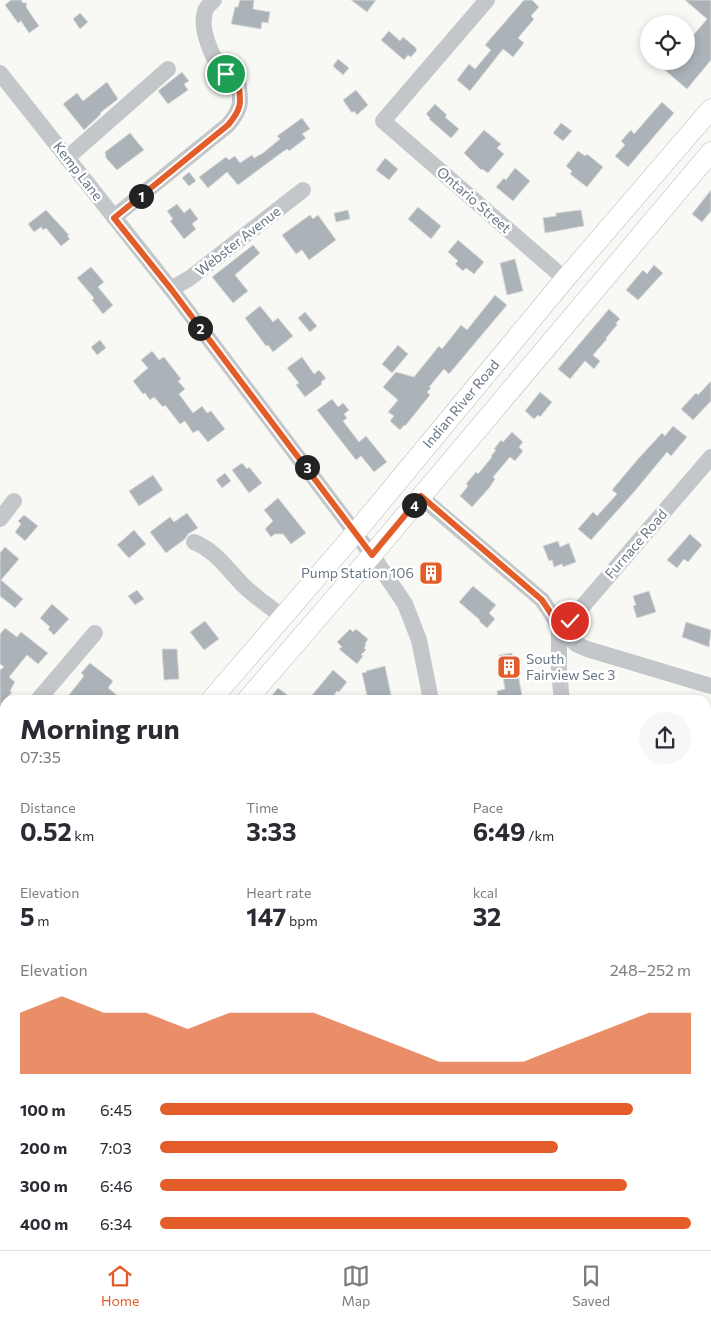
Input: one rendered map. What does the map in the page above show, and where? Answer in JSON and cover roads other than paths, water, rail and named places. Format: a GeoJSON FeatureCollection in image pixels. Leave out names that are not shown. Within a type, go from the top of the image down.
{"type":"FeatureCollection","features":[{"type":"Feature","properties":{"kind":"main road","name":"Indian River Road"},"geometry":{"type":"LineString","coordinates":[[215,695],[356,532],[565,279],[711,109]]}},
{"type":"Feature","properties":{"kind":"main road","name":"Indian River Road"},"geometry":{"type":"LineString","coordinates":[[251,695],[372,555],[711,152]]}},
{"type":"Feature","properties":{"kind":"street"},"geometry":{"type":"LineString","coordinates":[[114,218],[228,125],[236,115],[241,101],[238,80],[226,74],[214,57],[205,35],[204,20],[206,9],[214,0]]}},
{"type":"Feature","properties":{"kind":"street","name":"Ontario Street"},"geometry":{"type":"LineString","coordinates":[[487,0],[383,121],[565,279]]}},
{"type":"Feature","properties":{"kind":"street"},"geometry":{"type":"LineString","coordinates":[[67,158],[168,69]]}},
{"type":"Feature","properties":{"kind":"street","name":"Kemp Lane"},"geometry":{"type":"LineString","coordinates":[[0,73],[171,289],[356,532],[398,592],[419,640],[430,695]]}},
{"type":"Feature","properties":{"kind":"street","name":"Webster Avenue"},"geometry":{"type":"LineString","coordinates":[[171,289],[190,278],[303,190]]}},
{"type":"Feature","properties":{"kind":"street","name":"Furnace Road"},"geometry":{"type":"LineString","coordinates":[[558,628],[570,621],[711,457]]}},
{"type":"Feature","properties":{"kind":"street"},"geometry":{"type":"LineString","coordinates":[[421,496],[542,600],[558,628],[561,695]]}},
{"type":"Feature","properties":{"kind":"street"},"geometry":{"type":"LineString","coordinates":[[0,518],[14,501]]}},
{"type":"Feature","properties":{"kind":"street"},"geometry":{"type":"LineString","coordinates":[[194,542],[206,546],[243,586],[283,617]]}},
{"type":"Feature","properties":{"kind":"street"},"geometry":{"type":"LineString","coordinates":[[558,628],[576,644],[587,649],[711,686]]}},
{"type":"Feature","properties":{"kind":"street"},"geometry":{"type":"LineString","coordinates":[[42,695],[95,633]]}},
{"type":"Feature","properties":{"kind":"place","name":"Pump Station 106"},"geometry":{"type":"Point","coordinates":[431,573]}},
{"type":"Feature","properties":{"kind":"place","name":"South Fairview Sec 3"},"geometry":{"type":"Point","coordinates":[509,667]}}]}
